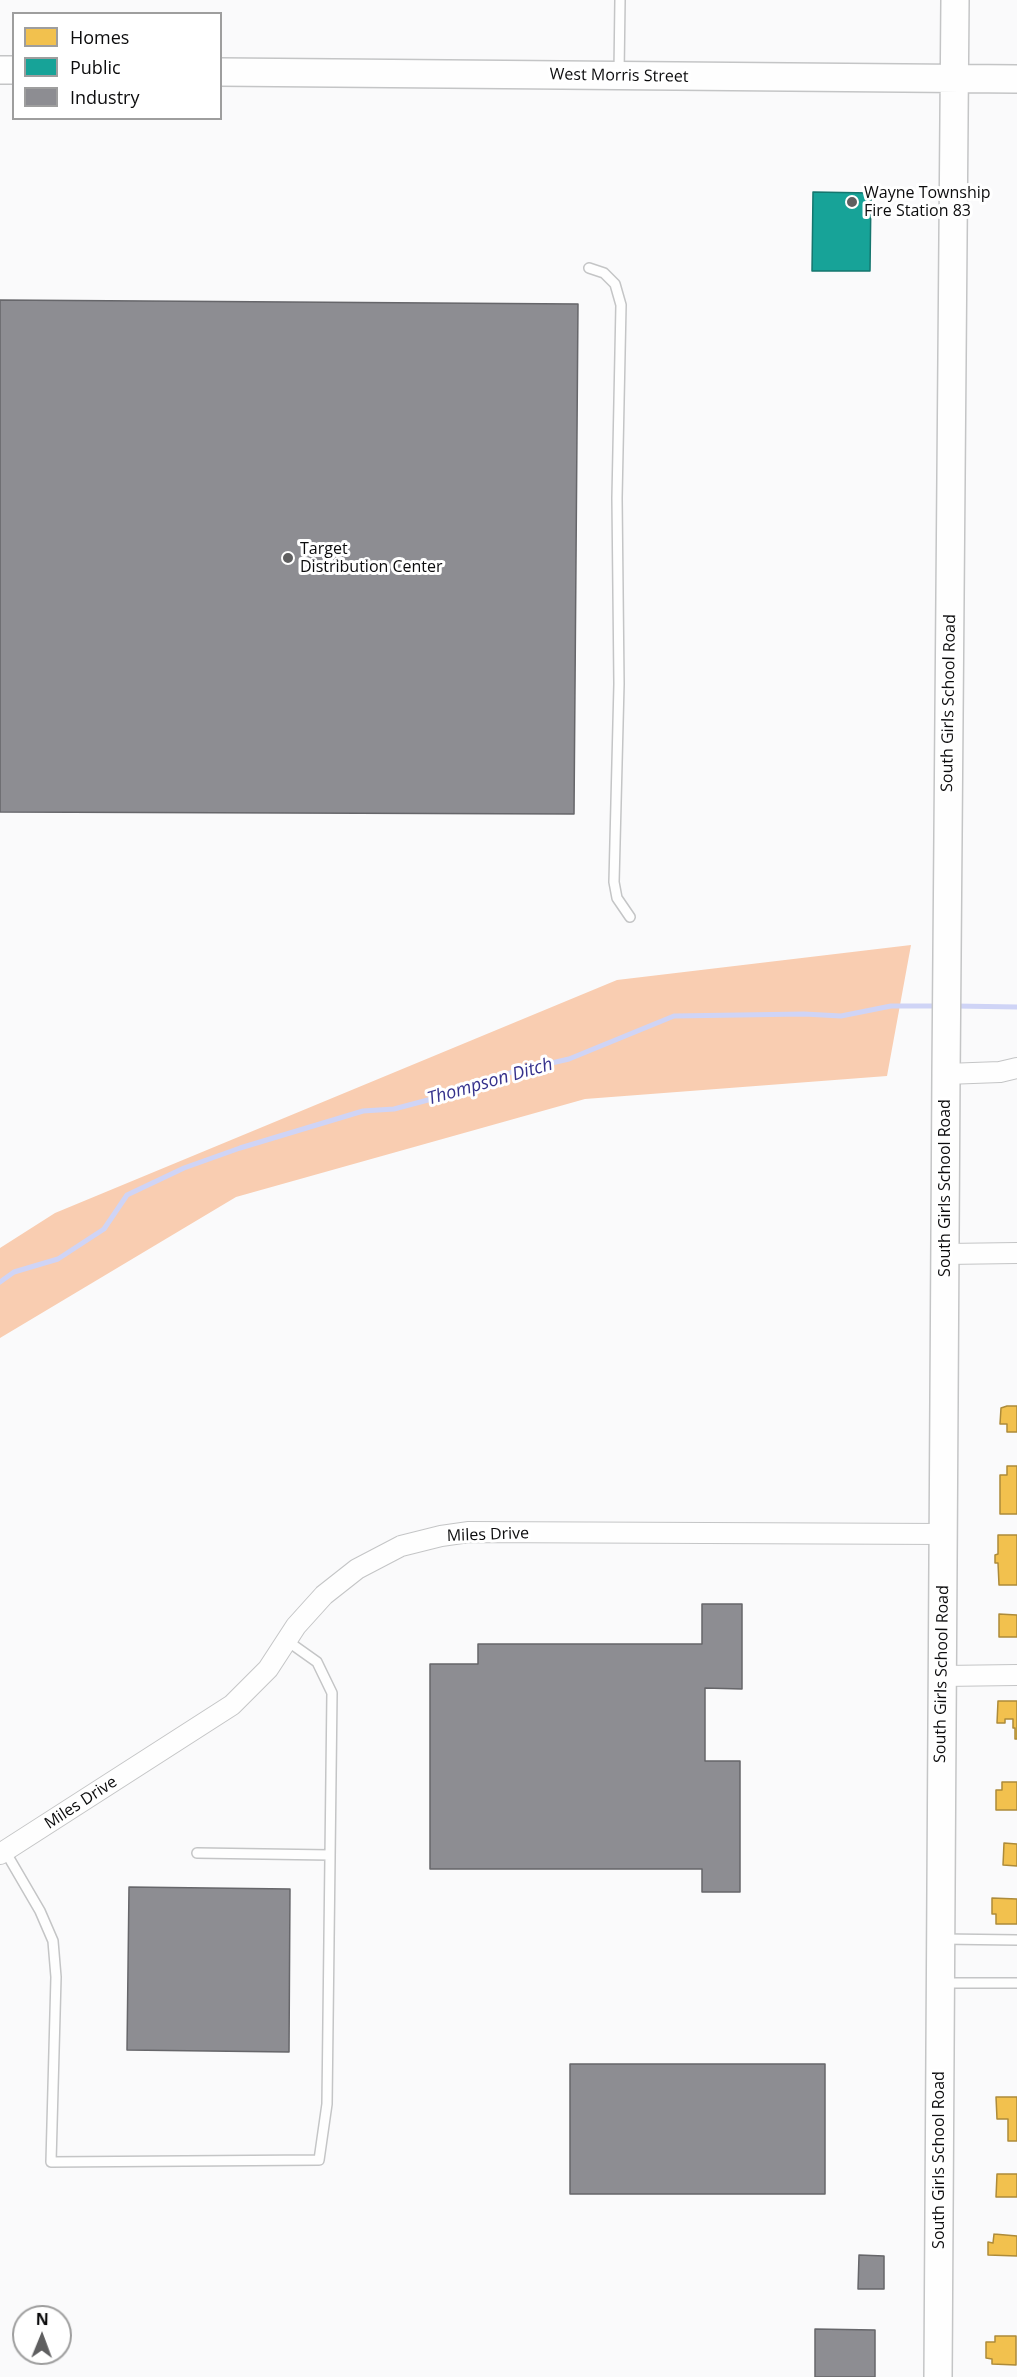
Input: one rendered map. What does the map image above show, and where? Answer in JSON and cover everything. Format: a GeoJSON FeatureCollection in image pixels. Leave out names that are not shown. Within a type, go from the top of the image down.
{"type":"FeatureCollection","features":[{"type":"Feature","properties":{"kind":"main road","name":"South Girls School Road"},"geometry":{"type":"LineString","coordinates":[[938,2377],[946,1039],[956,0]]}},
{"type":"Feature","properties":{"kind":"main road","name":"West Morris Street"},"geometry":{"type":"LineString","coordinates":[[222,72],[1017,79]]}},
{"type":"Feature","properties":{"kind":"street"},"geometry":{"type":"LineString","coordinates":[[946,1074],[1000,1072],[1017,1068]]}},
{"type":"Feature","properties":{"kind":"street"},"geometry":{"type":"LineString","coordinates":[[946,1254],[1017,1253]]}},
{"type":"Feature","properties":{"kind":"street","name":"Miles Drive"},"geometry":{"type":"LineString","coordinates":[[2,1853],[232,1705],[268,1669],[286,1640],[312,1606],[357,1569],[401,1546],[469,1532],[944,1534]]}},
{"type":"Feature","properties":{"kind":"street"},"geometry":{"type":"LineString","coordinates":[[943,1676],[1017,1675]]}},
{"type":"Feature","properties":{"kind":"lane"},"geometry":{"type":"LineString","coordinates":[[620,0],[620,75]]}},
{"type":"Feature","properties":{"kind":"lane"},"geometry":{"type":"LineString","coordinates":[[589,268],[604,273],[615,284],[621,305],[617,498],[619,684],[614,882],[617,898],[630,917]]}},
{"type":"Feature","properties":{"kind":"lane"},"geometry":{"type":"LineString","coordinates":[[2,1853],[40,1911],[53,1941],[56,1977],[51,2162],[319,2160],[327,2104],[333,1693],[316,1662],[286,1640]]}},
{"type":"Feature","properties":{"kind":"lane"},"geometry":{"type":"LineString","coordinates":[[197,1853],[330,1855]]}},
{"type":"Feature","properties":{"kind":"lane"},"geometry":{"type":"LineString","coordinates":[[940,1939],[1017,1940]]}},
{"type":"Feature","properties":{"kind":"lane"},"geometry":{"type":"LineString","coordinates":[[939,1983],[1017,1983]]}},
{"type":"Feature","properties":{"kind":"shaded area"},"geometry":{"type":"Polygon","coordinates":[[[911,945],[887,1076],[585,1099],[236,1197],[0,1338],[0,1248],[55,1213],[617,980],[911,945]]]}},
{"type":"Feature","properties":{"kind":"building: Homes"},"geometry":{"type":"Polygon","coordinates":[[[1017,1406],[1017,1432],[1007,1432],[1007,1424],[1000,1424],[1001,1408],[1017,1406]]]}},
{"type":"Feature","properties":{"kind":"building: Homes"},"geometry":{"type":"Polygon","coordinates":[[[1007,1466],[1017,1466],[1017,1514],[1000,1514],[1000,1475],[1007,1475],[1007,1466]]]}},
{"type":"Feature","properties":{"kind":"building: Homes"},"geometry":{"type":"Polygon","coordinates":[[[998,1535],[1017,1535],[1017,1585],[999,1585],[998,1563],[995,1563],[995,1555],[998,1554],[998,1535]]]}},
{"type":"Feature","properties":{"kind":"building: Homes"},"geometry":{"type":"Polygon","coordinates":[[[999,1614],[1017,1615],[1017,1637],[999,1637],[999,1614]]]}},
{"type":"Feature","properties":{"kind":"building: Homes"},"geometry":{"type":"Polygon","coordinates":[[[998,1701],[1017,1701],[1017,1739],[1015,1739],[1013,1719],[1005,1719],[1005,1723],[997,1723],[998,1701]]]}},
{"type":"Feature","properties":{"kind":"building: Homes"},"geometry":{"type":"Polygon","coordinates":[[[1002,1782],[1017,1782],[1017,1810],[996,1810],[996,1790],[1002,1790],[1002,1782]]]}},
{"type":"Feature","properties":{"kind":"building: Homes"},"geometry":{"type":"Polygon","coordinates":[[[1004,1843],[1017,1844],[1017,1866],[1003,1865],[1004,1843]]]}},
{"type":"Feature","properties":{"kind":"building: Homes"},"geometry":{"type":"Polygon","coordinates":[[[992,1898],[1017,1899],[1017,1924],[996,1924],[996,1914],[992,1914],[992,1898]]]}},
{"type":"Feature","properties":{"kind":"building: Homes"},"geometry":{"type":"Polygon","coordinates":[[[996,2097],[1017,2097],[1017,2141],[1008,2141],[1008,2119],[997,2119],[996,2097]]]}},
{"type":"Feature","properties":{"kind":"building: Homes"},"geometry":{"type":"Polygon","coordinates":[[[997,2174],[1017,2174],[1017,2197],[996,2197],[997,2174]]]}},
{"type":"Feature","properties":{"kind":"building: Homes"},"geometry":{"type":"Polygon","coordinates":[[[994,2234],[1017,2236],[1017,2256],[988,2255],[988,2242],[993,2243],[994,2234]]]}},
{"type":"Feature","properties":{"kind":"building: Homes"},"geometry":{"type":"Polygon","coordinates":[[[995,2336],[1016,2336],[1016,2365],[992,2364],[992,2359],[986,2358],[986,2342],[995,2342],[995,2336]]]}},
{"type":"Feature","properties":{"kind":"building: Public"},"geometry":{"type":"Polygon","coordinates":[[[813,192],[871,193],[870,271],[812,271],[813,192]]]}},
{"type":"Feature","properties":{"kind":"building: Industry","name":"Target Distribution Center"},"geometry":{"type":"Polygon","coordinates":[[[0,300],[578,304],[574,814],[0,812],[0,300]]]}},
{"type":"Feature","properties":{"kind":"building: Industry"},"geometry":{"type":"Polygon","coordinates":[[[702,1604],[742,1604],[742,1689],[705,1688],[705,1761],[740,1761],[740,1892],[702,1892],[702,1869],[430,1869],[430,1664],[478,1664],[478,1644],[702,1644],[702,1604]]]}},
{"type":"Feature","properties":{"kind":"building: Industry"},"geometry":{"type":"Polygon","coordinates":[[[129,1887],[290,1889],[289,2052],[127,2050],[129,1887]]]}},
{"type":"Feature","properties":{"kind":"building: Industry"},"geometry":{"type":"Polygon","coordinates":[[[570,2064],[825,2064],[825,2194],[570,2194],[570,2064]]]}},
{"type":"Feature","properties":{"kind":"building: Industry"},"geometry":{"type":"Polygon","coordinates":[[[859,2255],[884,2256],[884,2289],[858,2289],[859,2255]]]}},
{"type":"Feature","properties":{"kind":"building: Industry"},"geometry":{"type":"Polygon","coordinates":[[[815,2329],[875,2330],[875,2377],[815,2377],[815,2329]]]}},
{"type":"Feature","properties":{"kind":"waterway","name":"Thompson Ditch"},"geometry":{"type":"LineString","coordinates":[[0,1282],[14,1272],[58,1259],[104,1229],[127,1195],[184,1168],[240,1148],[363,1111],[394,1109],[458,1092],[512,1072],[569,1059],[674,1016],[804,1014],[841,1016],[891,1006],[940,1006]]}},
{"type":"Feature","properties":{"kind":"waterway","name":"Thompson Ditch"},"geometry":{"type":"LineString","coordinates":[[956,1006],[1017,1007]]}},
{"type":"Feature","properties":{"kind":"place","name":"Wayne Township Fire Station 83"},"geometry":{"type":"Point","coordinates":[852,202]}},
{"type":"Feature","properties":{"kind":"place","name":"Target Distribution Center"},"geometry":{"type":"Point","coordinates":[288,558]}}]}
